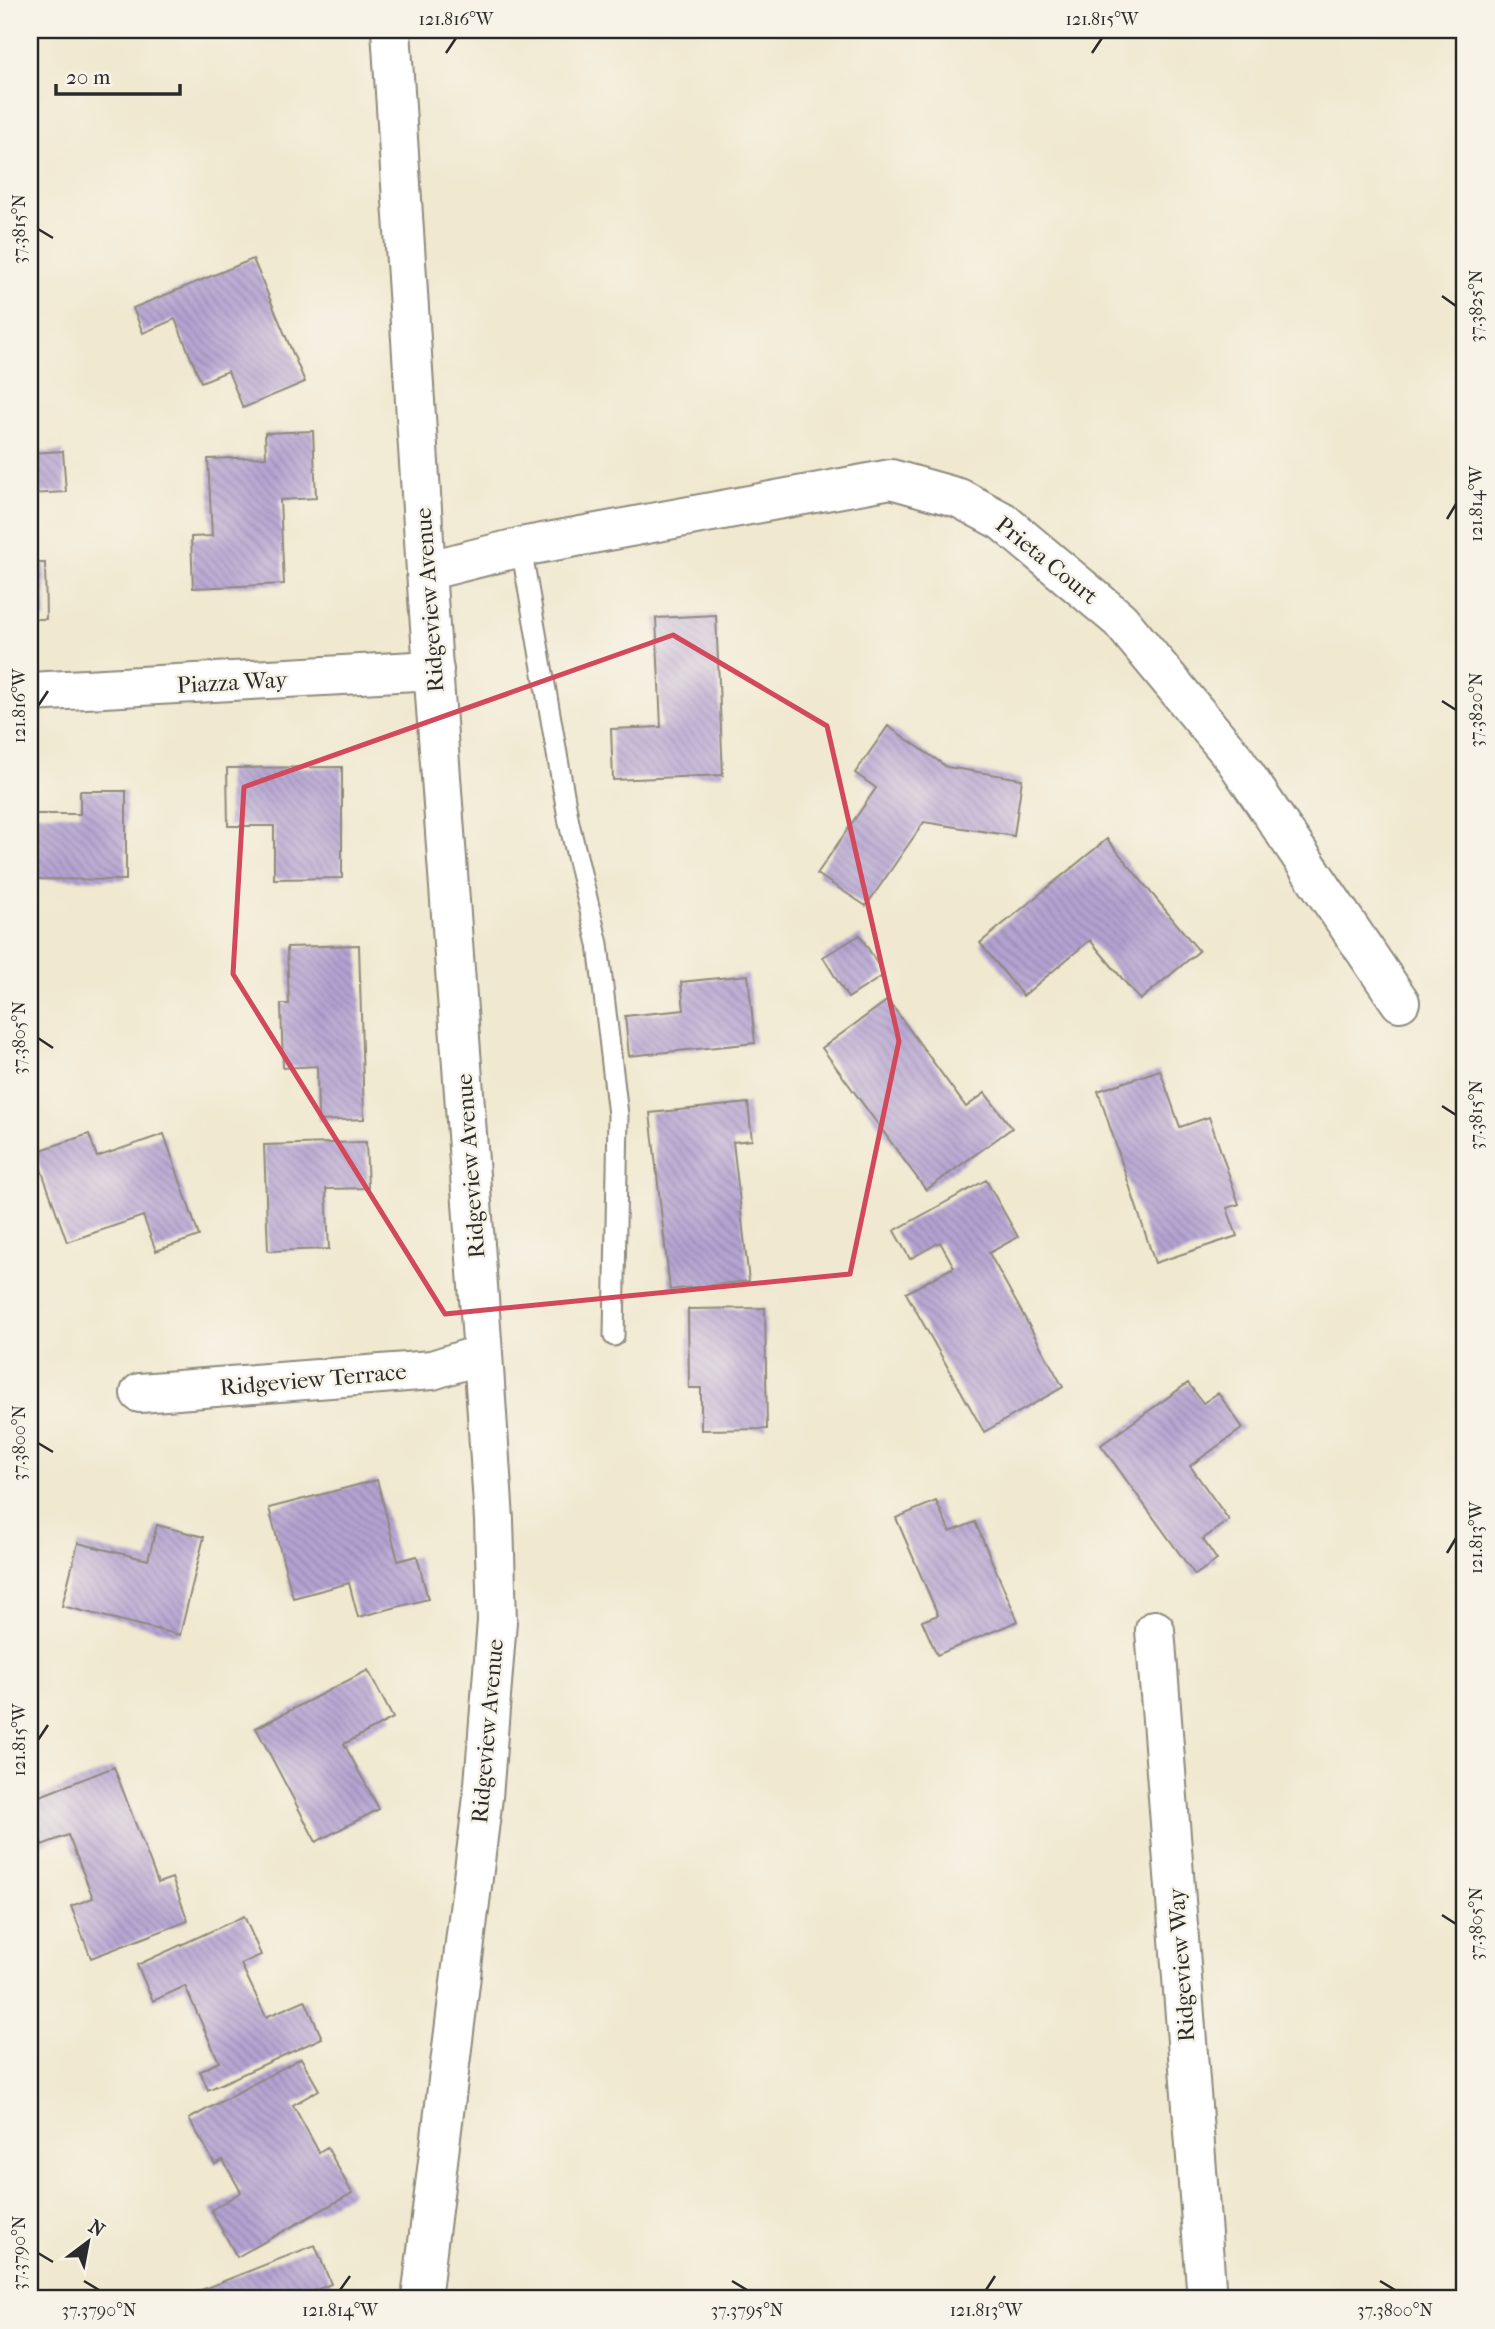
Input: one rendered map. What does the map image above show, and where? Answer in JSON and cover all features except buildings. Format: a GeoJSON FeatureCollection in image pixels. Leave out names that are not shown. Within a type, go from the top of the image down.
{"type":"FeatureCollection","features":[{"type":"Feature","properties":{"kind":"street","name":"Ridgeview Avenue"},"geometry":{"type":"LineString","coordinates":[[391,30],[426,571],[483,1354],[494,1520],[497,1621],[483,1797],[421,2299]]}},
{"type":"Feature","properties":{"kind":"street","name":"Prieta Court"},"geometry":{"type":"LineString","coordinates":[[426,571],[521,547],[891,479],[959,498],[1002,521],[1121,620],[1234,758],[1400,1002]]}},
{"type":"Feature","properties":{"kind":"street","name":"Piazza Way"},"geometry":{"type":"LineString","coordinates":[[30,692],[434,670]]}},
{"type":"Feature","properties":{"kind":"street","name":"Ridgeview Terrace"},"geometry":{"type":"LineString","coordinates":[[140,1393],[432,1370],[483,1354]]}},
{"type":"Feature","properties":{"kind":"street","name":"Ridgeview Way"},"geometry":{"type":"LineString","coordinates":[[1155,1630],[1207,2299]]}},
{"type":"Feature","properties":{"kind":"lane"},"geometry":{"type":"LineString","coordinates":[[521,547],[569,823],[598,944],[618,1115],[614,1336]]}},
{"type":"Feature","properties":{"kind":"highlighted area"},"geometry":{"type":"Polygon","coordinates":[[[673,635],[827,726],[899,1041],[850,1274],[445,1314],[233,974],[244,787],[673,635]]]}}]}
